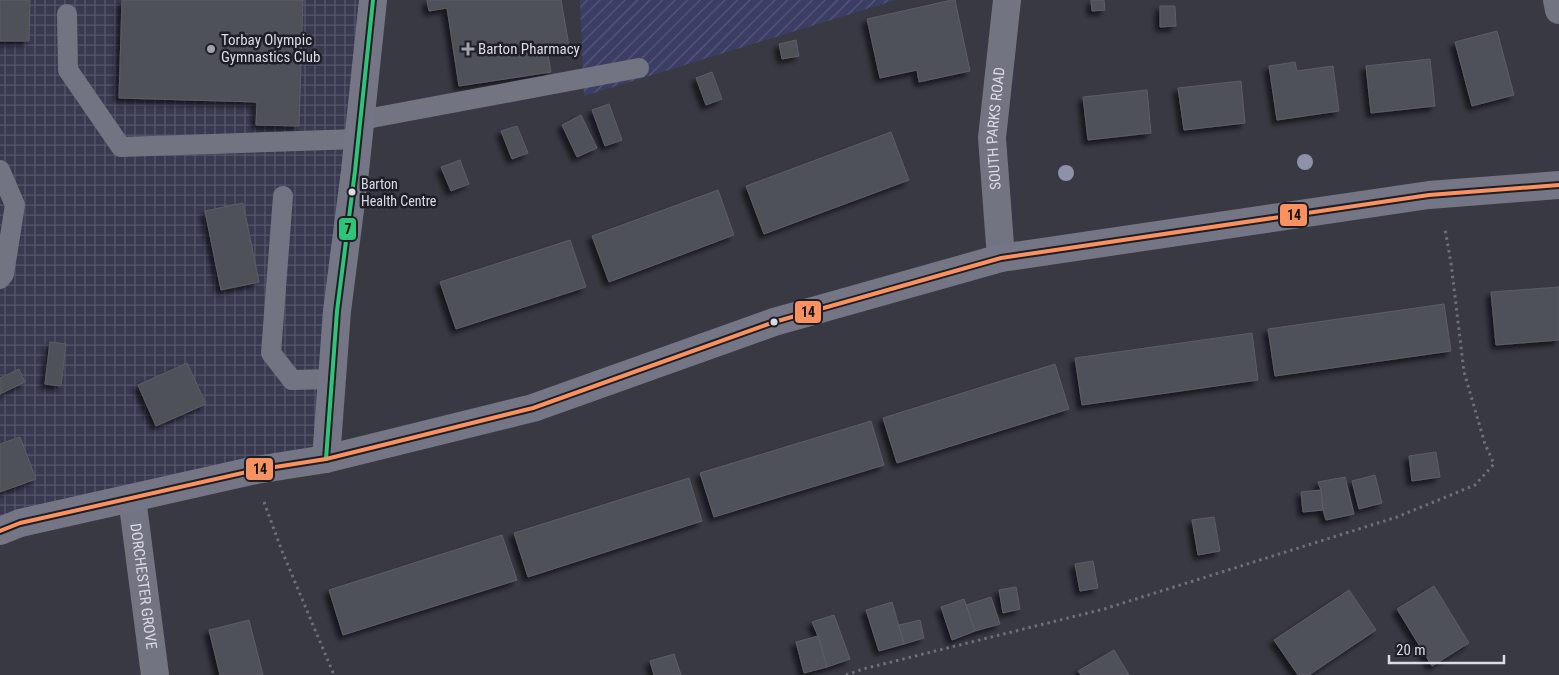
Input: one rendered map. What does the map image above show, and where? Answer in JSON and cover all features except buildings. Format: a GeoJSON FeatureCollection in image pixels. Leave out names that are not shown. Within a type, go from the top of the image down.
{"type":"FeatureCollection","features":[{"type":"Feature","properties":{"kind":"street"},"geometry":{"type":"LineString","coordinates":[[326,459],[337,311],[360,130],[373,0]]}},
{"type":"Feature","properties":{"kind":"street","name":"SOUTH PARKS ROAD"},"geometry":{"type":"LineString","coordinates":[[1001,258],[992,138],[1007,0]]}},
{"type":"Feature","properties":{"kind":"street"},"geometry":{"type":"LineString","coordinates":[[1557,0],[1559,10]]}},
{"type":"Feature","properties":{"kind":"street"},"geometry":{"type":"LineString","coordinates":[[0,531],[20,523],[256,470],[326,459],[533,408],[774,322],[1001,258],[1438,194],[1559,185]]}},
{"type":"Feature","properties":{"kind":"street","name":"DORCHESTER GROVE"},"geometry":{"type":"LineString","coordinates":[[132,498],[155,675]]}},
{"type":"Feature","properties":{"kind":"lane"},"geometry":{"type":"LineString","coordinates":[[67,14],[68,70],[121,147],[360,130],[639,68]]}},
{"type":"Feature","properties":{"kind":"lane"},"geometry":{"type":"LineString","coordinates":[[0,170],[15,205],[4,274],[0,279]]}},
{"type":"Feature","properties":{"kind":"lane"},"geometry":{"type":"LineString","coordinates":[[283,196],[271,353],[292,380],[332,378]]}},
{"type":"Feature","properties":{"kind":"path"},"geometry":{"type":"LineString","coordinates":[[846,675],[863,669],[1104,609],[1397,517],[1475,485],[1494,464],[1485,444],[1464,372],[1451,263],[1438,194]]}},
{"type":"Feature","properties":{"kind":"path"},"geometry":{"type":"LineString","coordinates":[[256,470],[263,498],[282,551],[334,675]]}},
{"type":"Feature","properties":{"kind":"shaded area"},"geometry":{"type":"Polygon","coordinates":[[[0,0],[373,0],[326,459],[0,531],[0,0]]]}},
{"type":"Feature","properties":{"kind":"shaded area"},"geometry":{"type":"Polygon","coordinates":[[[580,0],[896,0],[584,96],[580,0]]]}},
{"type":"Feature","properties":{"kind":"transit line","name":"7"},"geometry":{"type":"LineString","coordinates":[[326,459],[337,311],[355,171],[373,0]]}},
{"type":"Feature","properties":{"kind":"transit line","name":"14"},"geometry":{"type":"LineString","coordinates":[[0,531],[20,523],[256,470],[326,459],[533,408],[774,322],[1001,258],[1429,195],[1559,185]]}},
{"type":"Feature","properties":{"kind":"place","name":"Torbay Olympic Gymnastics Club"},"geometry":{"type":"Point","coordinates":[211,49]}},
{"type":"Feature","properties":{"kind":"place","name":"Barton Pharmacy"},"geometry":{"type":"Point","coordinates":[468,49]}},
{"type":"Feature","properties":{"kind":"place","name":"Barton Health Centre"},"geometry":{"type":"Point","coordinates":[352,192]}}]}
